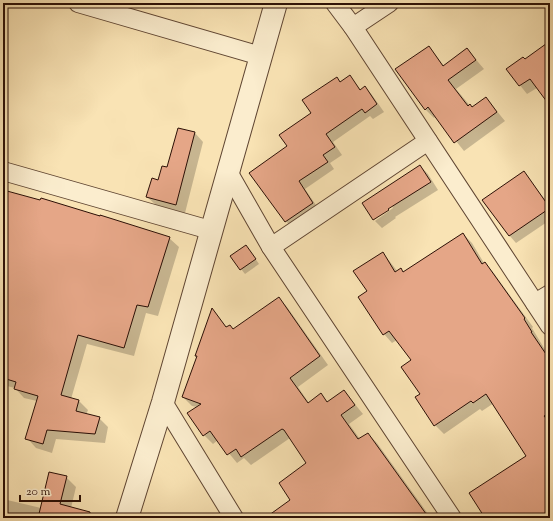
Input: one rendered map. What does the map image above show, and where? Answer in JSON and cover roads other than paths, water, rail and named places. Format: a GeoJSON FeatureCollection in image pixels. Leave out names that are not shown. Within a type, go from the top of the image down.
{"type":"FeatureCollection","features":[{"type":"Feature","properties":{"kind":"street"},"geometry":{"type":"LineString","coordinates":[[78,3],[261,56]]}},
{"type":"Feature","properties":{"kind":"street"},"geometry":{"type":"LineString","coordinates":[[127,518],[163,402],[210,230],[276,3]]}},
{"type":"Feature","properties":{"kind":"street"},"geometry":{"type":"LineString","coordinates":[[335,3],[353,27],[428,141],[542,298],[550,326]]}},
{"type":"Feature","properties":{"kind":"street"},"geometry":{"type":"LineString","coordinates":[[353,27],[389,3]]}},
{"type":"Feature","properties":{"kind":"street"},"geometry":{"type":"LineString","coordinates":[[271,247],[428,141]]}},
{"type":"Feature","properties":{"kind":"street"},"geometry":{"type":"LineString","coordinates":[[227,170],[271,247],[452,518]]}},
{"type":"Feature","properties":{"kind":"street"},"geometry":{"type":"LineString","coordinates":[[3,171],[210,230]]}},
{"type":"Feature","properties":{"kind":"street"},"geometry":{"type":"LineString","coordinates":[[163,402],[234,518]]}}]}
